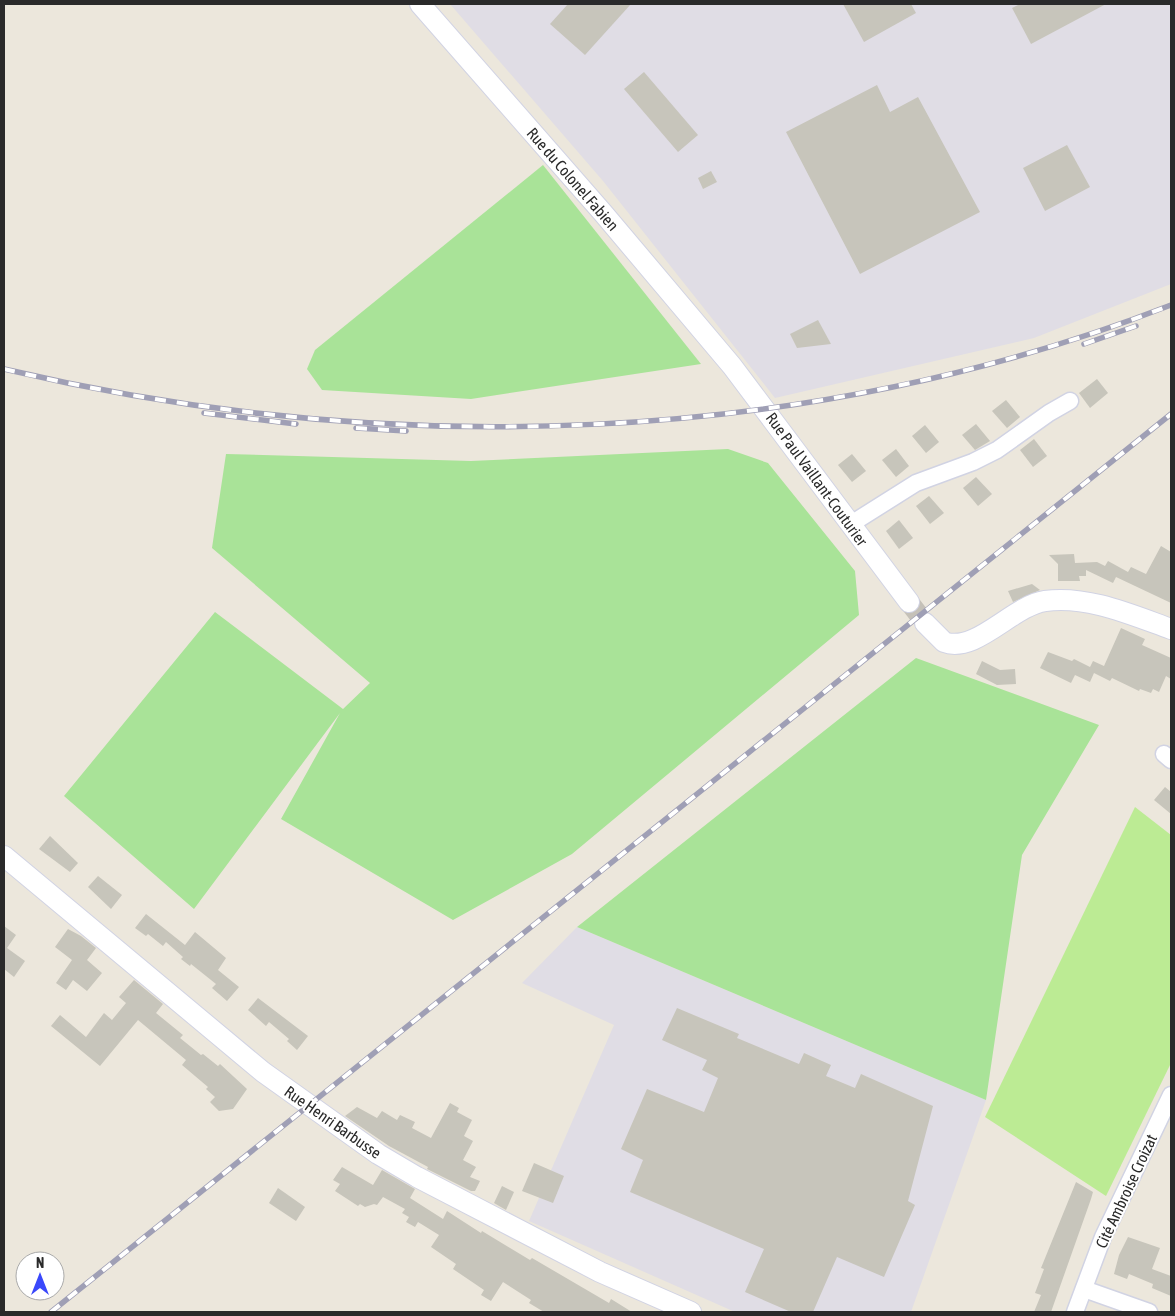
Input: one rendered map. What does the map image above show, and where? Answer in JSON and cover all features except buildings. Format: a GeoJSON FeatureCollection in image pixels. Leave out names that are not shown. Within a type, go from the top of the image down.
{"type":"FeatureCollection","features":[{"type":"Feature","properties":{"kind":"street","name":"Rue du Colonel Fabien"},"geometry":{"type":"LineString","coordinates":[[420,4],[603,213],[724,356]]}},
{"type":"Feature","properties":{"kind":"street","name":"Rue Paul Vaillant-Couturier"},"geometry":{"type":"LineString","coordinates":[[724,356],[909,602]]}},
{"type":"Feature","properties":{"kind":"street"},"geometry":{"type":"LineString","coordinates":[[851,524],[916,483],[973,462],[997,450],[1049,413],[1070,401]]}},
{"type":"Feature","properties":{"kind":"street"},"geometry":{"type":"LineString","coordinates":[[926,623],[944,642],[963,643],[977,638],[1031,604],[1062,600],[1112,609],[1171,629]]}},
{"type":"Feature","properties":{"kind":"street","name":"Rue Henri Barbusse"},"geometry":{"type":"LineString","coordinates":[[10,862],[263,1072],[378,1154],[417,1177],[600,1272],[691,1312]]}},
{"type":"Feature","properties":{"kind":"street","name":"Cité Ambroise Croizat"},"geometry":{"type":"LineString","coordinates":[[1075,1312],[1119,1201],[1171,1095]]}},
{"type":"Feature","properties":{"kind":"street"},"geometry":{"type":"LineString","coordinates":[[1084,1289],[1149,1312]]}},
{"type":"Feature","properties":{"kind":"shaded area"},"geometry":{"type":"Polygon","coordinates":[[[450,4],[1171,4],[1171,284],[1034,338],[775,398],[603,181],[450,4]]]}},
{"type":"Feature","properties":{"kind":"shaded area"},"geometry":{"type":"Polygon","coordinates":[[[577,927],[986,1100],[911,1312],[735,1312],[529,1221],[614,1025],[522,983],[577,927]]]}},
{"type":"Feature","properties":{"kind":"green space"},"geometry":{"type":"Polygon","coordinates":[[[543,165],[701,364],[471,399],[322,390],[307,369],[315,350],[543,165]]]}},
{"type":"Feature","properties":{"kind":"green space"},"geometry":{"type":"Polygon","coordinates":[[[728,449],[768,463],[855,571],[859,615],[572,854],[453,920],[281,819],[340,713],[194,909],[64,796],[215,612],[343,709],[370,683],[212,548],[226,454],[471,461],[728,449]]]}},
{"type":"Feature","properties":{"kind":"green space"},"geometry":{"type":"Polygon","coordinates":[[[916,658],[1099,725],[1022,855],[986,1100],[577,927],[916,658]]]}},
{"type":"Feature","properties":{"kind":"green space"},"geometry":{"type":"Polygon","coordinates":[[[1135,807],[1171,835],[1171,1063],[1106,1196],[985,1117],[1135,807]]]}},
{"type":"Feature","properties":{"kind":"tunnel"},"geometry":{"type":"LineString","coordinates":[[909,602],[925,623]]}},
{"type":"Feature","properties":{"kind":"railway"},"geometry":{"type":"LineString","coordinates":[[4,369],[149,398],[296,417],[444,426],[593,424],[741,412],[887,388],[1031,352],[1171,305]]}},
{"type":"Feature","properties":{"kind":"railway"},"geometry":{"type":"LineString","coordinates":[[1084,344],[1136,326]]}},
{"type":"Feature","properties":{"kind":"railway"},"geometry":{"type":"LineString","coordinates":[[204,413],[296,424]]}},
{"type":"Feature","properties":{"kind":"railway"},"geometry":{"type":"LineString","coordinates":[[51,1312],[1171,414]]}},
{"type":"Feature","properties":{"kind":"railway"},"geometry":{"type":"LineString","coordinates":[[356,428],[406,431]]}}]}
